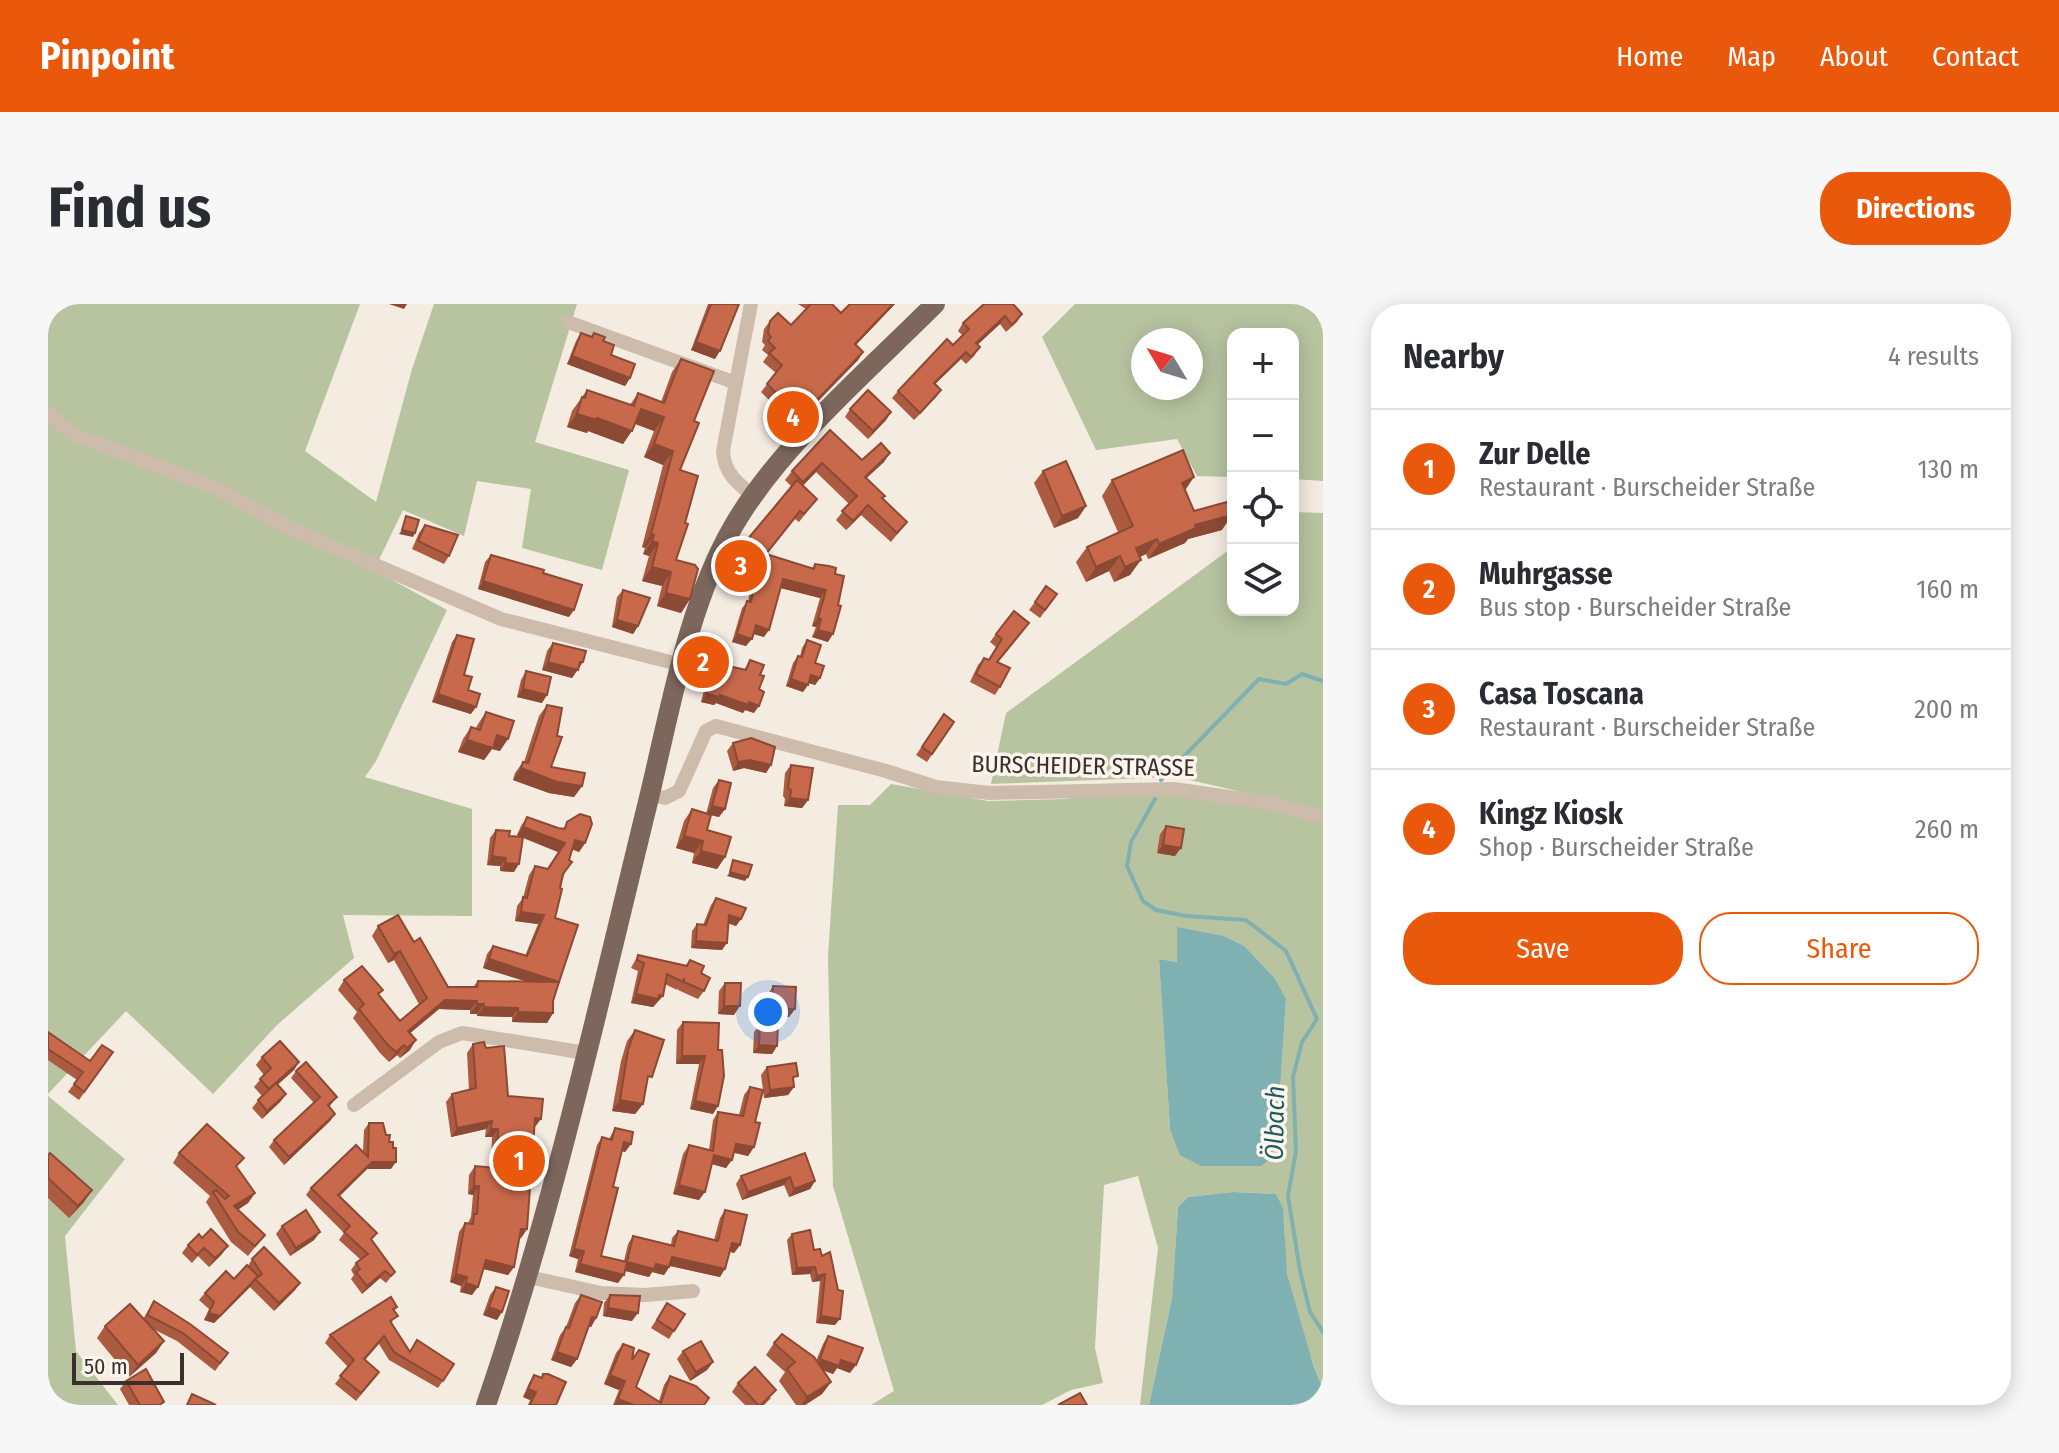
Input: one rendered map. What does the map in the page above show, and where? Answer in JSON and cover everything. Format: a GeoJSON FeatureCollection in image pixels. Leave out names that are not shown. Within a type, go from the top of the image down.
{"type":"FeatureCollection","features":[{"type":"Feature","properties":{"kind":"main road"},"geometry":{"type":"LineString","coordinates":[[486,1405],[529,1277],[570,1126],[682,665],[712,567],[752,495],[809,430],[935,304]]}},
{"type":"Feature","properties":{"kind":"street"},"geometry":{"type":"LineString","coordinates":[[751,304],[723,463],[729,474],[752,495]]}},
{"type":"Feature","properties":{"kind":"street"},"geometry":{"type":"LineString","coordinates":[[568,322],[736,383]]}},
{"type":"Feature","properties":{"kind":"street"},"geometry":{"type":"LineString","coordinates":[[48,412],[70,433],[216,488],[287,527],[501,619],[682,665]]}},
{"type":"Feature","properties":{"kind":"street","name":"BURSCHEIDER STRASSE"},"geometry":{"type":"LineString","coordinates":[[650,795],[665,798],[679,791],[706,731],[716,726],[936,787],[989,793],[1174,789],[1270,803],[1323,817]]}},
{"type":"Feature","properties":{"kind":"street"},"geometry":{"type":"LineString","coordinates":[[354,1105],[439,1042],[462,1033],[586,1053]]}},
{"type":"Feature","properties":{"kind":"street"},"geometry":{"type":"LineString","coordinates":[[529,1277],[601,1293],[645,1295],[693,1291]]}},
{"type":"Feature","properties":{"kind":"green space"},"geometry":{"type":"Polygon","coordinates":[[[48,304],[360,304],[305,451],[376,502],[412,369],[434,304],[577,304],[535,442],[629,470],[602,570],[522,548],[531,489],[477,481],[464,536],[403,510],[374,570],[447,610],[376,761],[365,777],[472,809],[472,916],[343,915],[354,958],[277,1025],[213,1094],[126,1011],[48,1094],[48,304]]]}},
{"type":"Feature","properties":{"kind":"green space"},"geometry":{"type":"Polygon","coordinates":[[[1075,304],[1323,304],[1323,481],[1299,479],[1299,328],[1227,328],[1227,477],[1197,476],[1177,439],[1096,450],[1042,337],[1075,304]]]}},
{"type":"Feature","properties":{"kind":"green space"},"geometry":{"type":"Polygon","coordinates":[[[1299,512],[1323,513],[1323,811],[1177,777],[991,784],[1006,713],[1227,551],[1227,616],[1299,616],[1299,512]]]}},
{"type":"Feature","properties":{"kind":"green space"},"geometry":{"type":"Polygon","coordinates":[[[891,784],[988,801],[1062,799],[1157,789],[1239,801],[1323,820],[1323,1389],[1290,1288],[1282,1213],[1276,1194],[1233,1192],[1188,1197],[1178,1207],[1172,1298],[1149,1405],[1140,1405],[1158,1248],[1138,1176],[1104,1185],[1095,1348],[1103,1383],[1071,1390],[1042,1405],[871,1405],[894,1391],[833,1186],[828,956],[838,805],[870,805],[891,784]],[[1159,959],[1170,1129],[1277,1137],[1286,999],[1177,962],[1159,959]]]}},
{"type":"Feature","properties":{"kind":"green space"},"geometry":{"type":"Polygon","coordinates":[[[48,1096],[125,1159],[65,1236],[76,1351],[118,1405],[48,1405],[48,1096]]]}},
{"type":"Feature","properties":{"kind":"water"},"geometry":{"type":"Polygon","coordinates":[[[1177,927],[1223,936],[1244,946],[1275,979],[1286,999],[1277,1137],[1270,1159],[1261,1166],[1201,1166],[1180,1155],[1170,1129],[1159,959],[1177,962],[1177,927]]]}},
{"type":"Feature","properties":{"kind":"water"},"geometry":{"type":"Polygon","coordinates":[[[1233,1192],[1276,1194],[1283,1208],[1287,1274],[1323,1389],[1323,1405],[1149,1405],[1172,1298],[1178,1207],[1188,1197],[1233,1192]]]}},
{"type":"Feature","properties":{"kind":"building"},"geometry":{"type":"Polygon","coordinates":[[[711,304],[739,304],[720,351],[696,342],[711,304]]]}},
{"type":"Feature","properties":{"kind":"building"},"geometry":{"type":"Polygon","coordinates":[[[811,304],[832,304],[841,313],[850,304],[893,304],[855,344],[863,352],[794,424],[783,414],[790,406],[767,384],[782,365],[769,353],[775,348],[768,341],[771,337],[768,333],[770,321],[778,313],[791,325],[811,304]]]}},
{"type":"Feature","properties":{"kind":"building"},"geometry":{"type":"Polygon","coordinates":[[[984,304],[1013,304],[1022,314],[1012,325],[1005,316],[976,343],[980,347],[971,357],[966,352],[934,383],[941,390],[920,413],[898,391],[947,339],[953,345],[969,329],[963,323],[984,304]]]}},
{"type":"Feature","properties":{"kind":"building"},"geometry":{"type":"Polygon","coordinates":[[[581,333],[605,337],[603,341],[614,345],[611,355],[635,364],[630,378],[572,356],[581,333]]]}},
{"type":"Feature","properties":{"kind":"building"},"geometry":{"type":"Polygon","coordinates":[[[681,359],[714,371],[694,421],[699,423],[680,470],[698,476],[685,523],[688,524],[676,560],[695,565],[698,569],[690,599],[666,593],[671,572],[652,567],[658,543],[652,541],[654,535],[651,534],[673,451],[654,444],[664,417],[641,409],[632,431],[577,414],[587,390],[634,406],[638,393],[664,403],[681,359]]]}},
{"type":"Feature","properties":{"kind":"building"},"geometry":{"type":"Polygon","coordinates":[[[868,390],[891,412],[873,431],[850,409],[868,390]]]}},
{"type":"Feature","properties":{"kind":"building"},"geometry":{"type":"Polygon","coordinates":[[[830,430],[862,460],[881,443],[890,453],[865,477],[907,522],[897,533],[868,505],[853,521],[842,511],[857,496],[822,463],[803,482],[792,471],[830,430]]]}},
{"type":"Feature","properties":{"kind":"building"},"geometry":{"type":"Polygon","coordinates":[[[1183,450],[1194,477],[1182,483],[1194,511],[1227,502],[1227,516],[1195,525],[1196,528],[1159,544],[1157,539],[1136,548],[1141,560],[1125,567],[1120,556],[1096,567],[1087,547],[1133,526],[1112,480],[1183,450]]]}},
{"type":"Feature","properties":{"kind":"building"},"geometry":{"type":"Polygon","coordinates":[[[1066,461],[1086,506],[1062,516],[1043,471],[1066,461]]]}},
{"type":"Feature","properties":{"kind":"building"},"geometry":{"type":"Polygon","coordinates":[[[797,480],[817,499],[804,514],[800,511],[766,554],[814,569],[815,564],[829,566],[836,568],[835,574],[844,576],[838,605],[841,606],[833,634],[818,630],[826,590],[783,579],[769,630],[756,625],[752,639],[737,634],[747,601],[751,602],[758,571],[734,563],[740,546],[797,480]]]}},
{"type":"Feature","properties":{"kind":"building"},"geometry":{"type":"Polygon","coordinates":[[[406,516],[419,520],[415,533],[402,530],[406,516]]]}},
{"type":"Feature","properties":{"kind":"building"},"geometry":{"type":"Polygon","coordinates":[[[425,525],[458,535],[449,556],[418,541],[425,525]]]}},
{"type":"Feature","properties":{"kind":"building"},"geometry":{"type":"Polygon","coordinates":[[[491,555],[582,585],[574,610],[483,581],[491,555]]]}},
{"type":"Feature","properties":{"kind":"building"},"geometry":{"type":"Polygon","coordinates":[[[1046,586],[1057,594],[1045,610],[1035,602],[1046,586]]]}},
{"type":"Feature","properties":{"kind":"building"},"geometry":{"type":"Polygon","coordinates":[[[623,590],[650,598],[638,626],[617,620],[623,590]]]}},
{"type":"Feature","properties":{"kind":"building"},"geometry":{"type":"Polygon","coordinates":[[[1014,611],[1029,623],[997,662],[1010,668],[1000,687],[976,674],[984,658],[989,660],[1002,639],[996,634],[1014,611]]]}},
{"type":"Feature","properties":{"kind":"building"},"geometry":{"type":"Polygon","coordinates":[[[457,635],[474,639],[464,675],[472,677],[468,690],[480,694],[476,707],[438,694],[457,635]]]}},
{"type":"Feature","properties":{"kind":"building"},"geometry":{"type":"Polygon","coordinates":[[[807,640],[821,645],[815,663],[824,666],[820,678],[811,675],[808,685],[791,679],[807,640]]]}},
{"type":"Feature","properties":{"kind":"building"},"geometry":{"type":"Polygon","coordinates":[[[553,643],[586,651],[578,670],[548,662],[553,643]]]}},
{"type":"Feature","properties":{"kind":"building"},"geometry":{"type":"Polygon","coordinates":[[[750,660],[764,665],[759,689],[764,692],[759,706],[707,694],[715,663],[746,670],[750,660]]]}},
{"type":"Feature","properties":{"kind":"building"},"geometry":{"type":"Polygon","coordinates":[[[526,671],[551,677],[547,695],[523,689],[526,671]]]}},
{"type":"Feature","properties":{"kind":"building"},"geometry":{"type":"Polygon","coordinates":[[[547,705],[562,708],[557,736],[562,737],[551,767],[585,773],[582,786],[557,782],[521,768],[523,762],[528,763],[547,705]]]}},
{"type":"Feature","properties":{"kind":"building"},"geometry":{"type":"Polygon","coordinates":[[[486,712],[514,721],[508,739],[497,735],[493,748],[467,740],[471,727],[480,730],[486,712]]]}},
{"type":"Feature","properties":{"kind":"building"},"geometry":{"type":"Polygon","coordinates":[[[944,714],[954,722],[932,754],[922,747],[944,714]]]}},
{"type":"Feature","properties":{"kind":"building"},"geometry":{"type":"Polygon","coordinates":[[[751,738],[775,747],[771,765],[750,760],[738,762],[733,743],[751,738]]]}},
{"type":"Feature","properties":{"kind":"building"},"geometry":{"type":"Polygon","coordinates":[[[791,765],[813,768],[808,800],[790,798],[791,765]]]}},
{"type":"Feature","properties":{"kind":"building"},"geometry":{"type":"Polygon","coordinates":[[[719,780],[731,783],[725,809],[712,806],[719,780]]]}},
{"type":"Feature","properties":{"kind":"building"},"geometry":{"type":"Polygon","coordinates":[[[692,809],[711,815],[707,830],[731,837],[725,857],[701,851],[703,841],[684,836],[692,809]]]}},
{"type":"Feature","properties":{"kind":"building"},"geometry":{"type":"Polygon","coordinates":[[[580,814],[590,817],[592,824],[585,843],[575,840],[569,860],[572,862],[563,874],[560,888],[555,918],[578,925],[559,982],[489,959],[493,946],[527,956],[544,915],[521,912],[523,897],[527,898],[535,866],[548,869],[565,843],[523,827],[527,817],[565,829],[567,822],[580,814]]]}},
{"type":"Feature","properties":{"kind":"building"},"geometry":{"type":"Polygon","coordinates":[[[1166,826],[1184,829],[1181,848],[1163,845],[1166,826]]]}},
{"type":"Feature","properties":{"kind":"building"},"geometry":{"type":"Polygon","coordinates":[[[496,830],[510,831],[509,836],[523,837],[519,864],[505,863],[506,858],[492,856],[496,830]]]}},
{"type":"Feature","properties":{"kind":"building"},"geometry":{"type":"Polygon","coordinates":[[[733,860],[752,865],[748,877],[730,872],[733,860]]]}},
{"type":"Feature","properties":{"kind":"building"},"geometry":{"type":"Polygon","coordinates":[[[716,898],[746,908],[741,919],[729,915],[727,943],[696,941],[697,924],[706,925],[716,898]]]}},
{"type":"Feature","properties":{"kind":"building"},"geometry":{"type":"Polygon","coordinates":[[[398,915],[414,942],[420,938],[448,987],[477,987],[478,981],[559,982],[553,1013],[518,1012],[518,1008],[484,1007],[477,1001],[445,1000],[408,1031],[416,1040],[396,1052],[359,1009],[364,1004],[344,980],[362,966],[383,990],[378,994],[400,1021],[427,998],[400,951],[394,954],[378,926],[398,915]]]}},
{"type":"Feature","properties":{"kind":"building"},"geometry":{"type":"Polygon","coordinates":[[[638,955],[687,966],[690,960],[704,966],[701,973],[710,978],[704,991],[684,982],[684,978],[683,982],[667,974],[663,996],[659,995],[658,999],[636,994],[644,963],[637,960],[638,955]]]}},
{"type":"Feature","properties":{"kind":"building"},"geometry":{"type":"Polygon","coordinates":[[[725,983],[741,983],[740,1006],[724,1006],[725,983]]]}},
{"type":"Feature","properties":{"kind":"building"},"geometry":{"type":"Polygon","coordinates":[[[773,986],[796,987],[795,1009],[772,1008],[773,986]]]}},
{"type":"Feature","properties":{"kind":"building"},"geometry":{"type":"Polygon","coordinates":[[[683,1022],[719,1023],[718,1050],[722,1050],[724,1076],[718,1106],[695,1101],[705,1056],[682,1056],[683,1022]]]}},
{"type":"Feature","properties":{"kind":"building"},"geometry":{"type":"Polygon","coordinates":[[[760,1024],[778,1025],[777,1046],[759,1045],[760,1024]]]}},
{"type":"Feature","properties":{"kind":"building"},"geometry":{"type":"Polygon","coordinates":[[[635,1030],[664,1040],[652,1077],[648,1076],[643,1104],[620,1100],[628,1050],[635,1030]]]}},
{"type":"Feature","properties":{"kind":"building"},"geometry":{"type":"Polygon","coordinates":[[[48,1032],[90,1061],[102,1045],[113,1052],[84,1092],[74,1084],[83,1072],[48,1049],[48,1032]]]}},
{"type":"Feature","properties":{"kind":"building"},"geometry":{"type":"Polygon","coordinates":[[[280,1041],[299,1062],[269,1089],[260,1079],[271,1068],[262,1057],[280,1041]]]}},
{"type":"Feature","properties":{"kind":"building"},"geometry":{"type":"Polygon","coordinates":[[[484,1042],[486,1048],[504,1046],[508,1096],[543,1099],[541,1119],[535,1118],[527,1229],[521,1229],[514,1267],[486,1260],[478,1287],[466,1283],[467,1277],[456,1274],[465,1223],[473,1224],[474,1214],[477,1214],[479,1186],[474,1186],[475,1166],[497,1168],[498,1129],[491,1129],[492,1121],[457,1128],[452,1094],[476,1088],[473,1044],[484,1042]]]}},
{"type":"Feature","properties":{"kind":"building"},"geometry":{"type":"Polygon","coordinates":[[[306,1062],[337,1097],[328,1105],[335,1114],[289,1157],[274,1140],[320,1097],[296,1071],[306,1062]]]}},
{"type":"Feature","properties":{"kind":"building"},"geometry":{"type":"Polygon","coordinates":[[[796,1063],[798,1076],[793,1077],[794,1087],[770,1090],[767,1067],[796,1063]]]}},
{"type":"Feature","properties":{"kind":"building"},"geometry":{"type":"Polygon","coordinates":[[[276,1083],[286,1094],[267,1111],[258,1100],[276,1083]]]}},
{"type":"Feature","properties":{"kind":"building"},"geometry":{"type":"Polygon","coordinates":[[[750,1087],[763,1090],[755,1122],[760,1123],[754,1147],[736,1144],[732,1160],[714,1155],[705,1192],[679,1185],[689,1145],[713,1151],[718,1112],[743,1116],[750,1087]]]}},
{"type":"Feature","properties":{"kind":"building"},"geometry":{"type":"Polygon","coordinates":[[[369,1123],[383,1123],[386,1135],[390,1135],[389,1142],[393,1142],[393,1148],[396,1148],[396,1162],[372,1162],[338,1195],[377,1233],[371,1239],[395,1272],[391,1276],[385,1271],[367,1286],[356,1272],[360,1269],[356,1263],[368,1254],[344,1232],[350,1226],[311,1188],[356,1145],[368,1157],[369,1123]]]}},
{"type":"Feature","properties":{"kind":"building"},"geometry":{"type":"Polygon","coordinates":[[[207,1124],[244,1158],[236,1166],[255,1193],[234,1206],[265,1235],[255,1246],[238,1232],[213,1192],[216,1190],[225,1199],[229,1196],[179,1153],[207,1124]]]}},
{"type":"Feature","properties":{"kind":"building"},"geometry":{"type":"Polygon","coordinates":[[[615,1128],[633,1132],[631,1144],[624,1142],[613,1187],[618,1188],[601,1256],[627,1262],[624,1275],[580,1264],[584,1251],[574,1249],[602,1137],[612,1140],[615,1128]]]}},
{"type":"Feature","properties":{"kind":"building"},"geometry":{"type":"Polygon","coordinates":[[[50,1153],[92,1190],[78,1206],[48,1178],[50,1153]]]}},
{"type":"Feature","properties":{"kind":"building"},"geometry":{"type":"Polygon","coordinates":[[[805,1153],[815,1181],[794,1189],[790,1177],[748,1192],[741,1176],[805,1153]]]}},
{"type":"Feature","properties":{"kind":"building"},"geometry":{"type":"Polygon","coordinates":[[[306,1210],[320,1232],[296,1248],[282,1226],[306,1210]]]}},
{"type":"Feature","properties":{"kind":"building"},"geometry":{"type":"Polygon","coordinates":[[[725,1210],[747,1215],[740,1245],[732,1243],[725,1269],[672,1257],[669,1267],[656,1264],[654,1269],[627,1262],[633,1236],[674,1246],[678,1231],[718,1241],[725,1210]]]}},
{"type":"Feature","properties":{"kind":"building"},"geometry":{"type":"Polygon","coordinates":[[[211,1229],[228,1246],[215,1258],[204,1248],[197,1255],[188,1245],[199,1234],[202,1238],[211,1229]]]}},
{"type":"Feature","properties":{"kind":"building"},"geometry":{"type":"Polygon","coordinates":[[[810,1230],[814,1250],[820,1249],[822,1256],[830,1252],[838,1290],[843,1291],[840,1319],[821,1316],[825,1274],[817,1276],[815,1267],[797,1268],[792,1234],[810,1230]]]}},
{"type":"Feature","properties":{"kind":"building"},"geometry":{"type":"Polygon","coordinates":[[[264,1247],[300,1283],[279,1303],[255,1279],[262,1274],[252,1259],[264,1247]]]}},
{"type":"Feature","properties":{"kind":"building"},"geometry":{"type":"Polygon","coordinates":[[[247,1265],[258,1276],[220,1316],[209,1313],[214,1302],[205,1293],[226,1271],[234,1279],[247,1265]]]}},
{"type":"Feature","properties":{"kind":"building"},"geometry":{"type":"Polygon","coordinates":[[[496,1287],[509,1291],[502,1312],[489,1307],[496,1287]]]}},
{"type":"Feature","properties":{"kind":"building"},"geometry":{"type":"Polygon","coordinates":[[[581,1295],[602,1302],[596,1318],[592,1317],[577,1359],[557,1352],[581,1295]]]}},
{"type":"Feature","properties":{"kind":"building"},"geometry":{"type":"Polygon","coordinates":[[[610,1295],[640,1296],[638,1313],[608,1308],[610,1295]]]}},
{"type":"Feature","properties":{"kind":"building"},"geometry":{"type":"Polygon","coordinates":[[[391,1297],[398,1316],[390,1321],[410,1352],[417,1340],[454,1364],[443,1381],[394,1352],[384,1336],[364,1359],[379,1372],[361,1393],[340,1376],[354,1360],[330,1335],[391,1297]]]}},
{"type":"Feature","properties":{"kind":"building"},"geometry":{"type":"Polygon","coordinates":[[[154,1301],[228,1353],[220,1363],[183,1333],[147,1315],[154,1301]]]}},
{"type":"Feature","properties":{"kind":"building"},"geometry":{"type":"Polygon","coordinates":[[[667,1303],[685,1314],[674,1331],[657,1320],[667,1303]]]}},
{"type":"Feature","properties":{"kind":"building"},"geometry":{"type":"Polygon","coordinates":[[[130,1304],[164,1341],[138,1365],[105,1326],[130,1304]]]}},
{"type":"Feature","properties":{"kind":"building"},"geometry":{"type":"Polygon","coordinates":[[[782,1334],[814,1357],[831,1382],[807,1397],[787,1369],[795,1362],[774,1343],[782,1334]]]}},
{"type":"Feature","properties":{"kind":"building"},"geometry":{"type":"Polygon","coordinates":[[[828,1336],[863,1348],[856,1365],[841,1360],[839,1366],[820,1359],[828,1336]]]}},
{"type":"Feature","properties":{"kind":"building"},"geometry":{"type":"Polygon","coordinates":[[[701,1341],[713,1362],[696,1372],[683,1351],[701,1341]]]}},
{"type":"Feature","properties":{"kind":"building"},"geometry":{"type":"Polygon","coordinates":[[[623,1344],[634,1348],[632,1360],[639,1350],[649,1354],[636,1387],[661,1403],[670,1376],[696,1386],[709,1398],[704,1405],[634,1405],[618,1399],[625,1381],[610,1375],[623,1344]]]}},
{"type":"Feature","properties":{"kind":"building"},"geometry":{"type":"Polygon","coordinates":[[[755,1367],[776,1390],[761,1405],[738,1383],[755,1367]]]}},
{"type":"Feature","properties":{"kind":"building"},"geometry":{"type":"Polygon","coordinates":[[[146,1369],[164,1402],[159,1405],[140,1405],[126,1381],[146,1369]]]}},
{"type":"Feature","properties":{"kind":"building"},"geometry":{"type":"Polygon","coordinates":[[[543,1374],[566,1382],[556,1405],[530,1405],[536,1392],[528,1389],[534,1375],[542,1378],[543,1374]]]}},
{"type":"Feature","properties":{"kind":"building"},"geometry":{"type":"Polygon","coordinates":[[[1080,1393],[1087,1405],[1058,1405],[1080,1393]]]}},
{"type":"Feature","properties":{"kind":"building"},"geometry":{"type":"Polygon","coordinates":[[[192,1394],[216,1405],[187,1405],[192,1394]]]}},
{"type":"Feature","properties":{"kind":"waterway","name":"Ölbach"},"geometry":{"type":"LineString","coordinates":[[1161,780],[1259,679],[1286,684],[1302,674],[1323,681]]}},
{"type":"Feature","properties":{"kind":"waterway","name":"Ölbach"},"geometry":{"type":"LineString","coordinates":[[1155,799],[1131,842],[1127,866],[1143,901],[1156,910],[1186,916],[1246,920],[1286,951],[1317,1019],[1302,1042],[1293,1077],[1296,1151],[1288,1196],[1310,1312],[1323,1332]]}},
{"type":"Feature","properties":{"kind":"place","name":"Kingz Kiosk"},"geometry":{"type":"Point","coordinates":[793,417]}},
{"type":"Feature","properties":{"kind":"place","name":"Casa Toscana"},"geometry":{"type":"Point","coordinates":[741,566]}},
{"type":"Feature","properties":{"kind":"place","name":"Muhrgasse"},"geometry":{"type":"Point","coordinates":[703,662]}},
{"type":"Feature","properties":{"kind":"place","name":"Zur Delle"},"geometry":{"type":"Point","coordinates":[519,1161]}}]}
